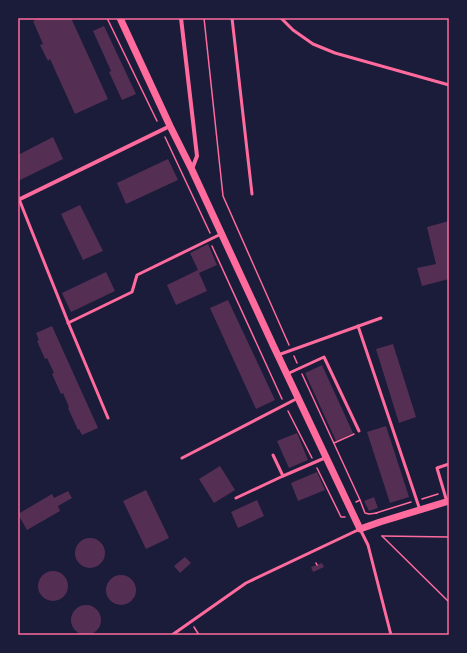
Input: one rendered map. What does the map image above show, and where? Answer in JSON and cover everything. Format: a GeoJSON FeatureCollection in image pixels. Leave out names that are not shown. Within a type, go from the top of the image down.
{"type":"FeatureCollection","features":[{"type":"Feature","properties":{"kind":"street"},"geometry":{"type":"LineString","coordinates":[[120,18],[360,529],[448,501]]}},
{"type":"Feature","properties":{"kind":"street"},"geometry":{"type":"LineString","coordinates":[[181,18],[197,156],[192,170]]}},
{"type":"Feature","properties":{"kind":"street"},"geometry":{"type":"LineString","coordinates":[[18,199],[170,126]]}},
{"type":"Feature","properties":{"kind":"lane"},"geometry":{"type":"LineString","coordinates":[[232,18],[252,194]]}},
{"type":"Feature","properties":{"kind":"lane"},"geometry":{"type":"LineString","coordinates":[[282,18],[293,30],[313,44],[335,53],[449,85]]}},
{"type":"Feature","properties":{"kind":"lane"},"geometry":{"type":"LineString","coordinates":[[18,199],[108,418]]}},
{"type":"Feature","properties":{"kind":"lane"},"geometry":{"type":"LineString","coordinates":[[68,323],[132,292],[137,275],[221,234]]}},
{"type":"Feature","properties":{"kind":"lane"},"geometry":{"type":"LineString","coordinates":[[278,355],[381,318]]}},
{"type":"Feature","properties":{"kind":"lane"},"geometry":{"type":"LineString","coordinates":[[358,326],[420,510]]}},
{"type":"Feature","properties":{"kind":"lane"},"geometry":{"type":"LineString","coordinates":[[287,374],[324,357],[359,431]]}},
{"type":"Feature","properties":{"kind":"lane"},"geometry":{"type":"LineString","coordinates":[[182,458],[298,398]]}},
{"type":"Feature","properties":{"kind":"lane"},"geometry":{"type":"LineString","coordinates":[[273,455],[283,476]]}},
{"type":"Feature","properties":{"kind":"lane"},"geometry":{"type":"LineString","coordinates":[[236,498],[326,457]]}},
{"type":"Feature","properties":{"kind":"lane"},"geometry":{"type":"LineString","coordinates":[[448,501],[437,468],[449,464]]}},
{"type":"Feature","properties":{"kind":"lane"},"geometry":{"type":"LineString","coordinates":[[172,635],[246,582],[360,529],[368,545],[391,635]]}},
{"type":"Feature","properties":{"kind":"path"},"geometry":{"type":"LineString","coordinates":[[107,18],[213,238],[211,245],[285,405],[341,517],[346,517]]}},
{"type":"Feature","properties":{"kind":"path"},"geometry":{"type":"LineString","coordinates":[[204,18],[223,196]]}},
{"type":"Feature","properties":{"kind":"path"},"geometry":{"type":"LineString","coordinates":[[334,443],[359,431]]}},
{"type":"Feature","properties":{"kind":"path"},"geometry":{"type":"LineString","coordinates":[[350,506],[360,500],[365,513],[376,513],[380,522]]}},
{"type":"Feature","properties":{"kind":"path"},"geometry":{"type":"LineString","coordinates":[[449,537],[382,536],[449,602]]}},
{"type":"Feature","properties":{"kind":"path"},"geometry":{"type":"LineString","coordinates":[[191,621],[199,635]]}},
{"type":"Feature","properties":{"kind":"building"},"geometry":{"type":"Polygon","coordinates":[[[40,18],[71,18],[108,99],[75,114],[50,59],[48,61],[40,45],[43,44],[33,21],[40,18]]]}},
{"type":"Feature","properties":{"kind":"building"},"geometry":{"type":"Polygon","coordinates":[[[104,26],[136,94],[122,100],[93,31],[104,26]]]}},
{"type":"Feature","properties":{"kind":"building"},"geometry":{"type":"Polygon","coordinates":[[[53,137],[63,159],[18,181],[18,155],[53,137]]]}},
{"type":"Feature","properties":{"kind":"building"},"geometry":{"type":"Polygon","coordinates":[[[168,159],[178,180],[126,204],[117,183],[168,159]]]}},
{"type":"Feature","properties":{"kind":"building"},"geometry":{"type":"Polygon","coordinates":[[[80,205],[103,251],[83,260],[61,214],[80,205]]]}},
{"type":"Feature","properties":{"kind":"building"},"geometry":{"type":"Polygon","coordinates":[[[449,221],[449,279],[422,286],[417,268],[436,264],[427,227],[449,221]]]}},
{"type":"Feature","properties":{"kind":"building"},"geometry":{"type":"Polygon","coordinates":[[[208,244],[217,265],[199,273],[207,291],[176,305],[167,285],[198,270],[190,253],[208,244]]]}},
{"type":"Feature","properties":{"kind":"building"},"geometry":{"type":"Polygon","coordinates":[[[106,272],[115,291],[71,312],[62,293],[106,272]]]}},
{"type":"Feature","properties":{"kind":"building"},"geometry":{"type":"Polygon","coordinates":[[[228,300],[275,400],[256,409],[210,308],[228,300]]]}},
{"type":"Feature","properties":{"kind":"building"},"geometry":{"type":"Polygon","coordinates":[[[52,326],[98,428],[82,435],[79,429],[78,430],[68,408],[69,407],[63,393],[61,394],[47,358],[45,359],[37,341],[39,340],[36,333],[52,326]]]}},
{"type":"Feature","properties":{"kind":"building"},"geometry":{"type":"Polygon","coordinates":[[[393,344],[416,417],[399,423],[376,349],[393,344]]]}},
{"type":"Feature","properties":{"kind":"building"},"geometry":{"type":"Polygon","coordinates":[[[322,365],[353,433],[336,441],[305,373],[322,365]]]}},
{"type":"Feature","properties":{"kind":"building"},"geometry":{"type":"Polygon","coordinates":[[[386,426],[409,497],[390,503],[367,432],[386,426]]]}},
{"type":"Feature","properties":{"kind":"building"},"geometry":{"type":"Polygon","coordinates":[[[297,433],[308,460],[289,468],[277,441],[297,433]]]}},
{"type":"Feature","properties":{"kind":"building"},"geometry":{"type":"Polygon","coordinates":[[[220,466],[235,490],[214,503],[199,479],[220,466]]]}},
{"type":"Feature","properties":{"kind":"building"},"geometry":{"type":"Polygon","coordinates":[[[317,472],[325,490],[298,501],[291,483],[317,472]]]}},
{"type":"Feature","properties":{"kind":"building"},"geometry":{"type":"Polygon","coordinates":[[[146,490],[169,538],[146,549],[123,501],[146,490]]]}},
{"type":"Feature","properties":{"kind":"building"},"geometry":{"type":"Polygon","coordinates":[[[68,491],[72,498],[58,506],[60,511],[27,530],[18,514],[52,494],[54,498],[68,491]]]}},
{"type":"Feature","properties":{"kind":"building"},"geometry":{"type":"Polygon","coordinates":[[[374,497],[378,508],[369,511],[364,501],[374,497]]]}},
{"type":"Feature","properties":{"kind":"building"},"geometry":{"type":"Polygon","coordinates":[[[257,500],[264,516],[238,528],[231,512],[257,500]]]}},
{"type":"Feature","properties":{"kind":"building"},"geometry":{"type":"Polygon","coordinates":[[[90,538],[101,542],[105,553],[101,564],[90,568],[79,564],[75,553],[79,542],[90,538]]]}},
{"type":"Feature","properties":{"kind":"building"},"geometry":{"type":"Polygon","coordinates":[[[185,557],[191,563],[180,573],[174,566],[185,557]]]}},
{"type":"Feature","properties":{"kind":"building"},"geometry":{"type":"Polygon","coordinates":[[[322,563],[324,567],[313,572],[311,567],[322,563]]]}},
{"type":"Feature","properties":{"kind":"building"},"geometry":{"type":"Polygon","coordinates":[[[53,571],[64,575],[68,586],[64,597],[53,601],[42,597],[38,586],[42,575],[53,571]]]}},
{"type":"Feature","properties":{"kind":"building"},"geometry":{"type":"Polygon","coordinates":[[[121,575],[132,579],[136,590],[132,601],[121,605],[110,601],[106,590],[110,579],[121,575]]]}},
{"type":"Feature","properties":{"kind":"building"},"geometry":{"type":"Polygon","coordinates":[[[86,605],[97,609],[101,620],[97,631],[86,635],[75,631],[71,620],[75,609],[86,605]]]}}]}
